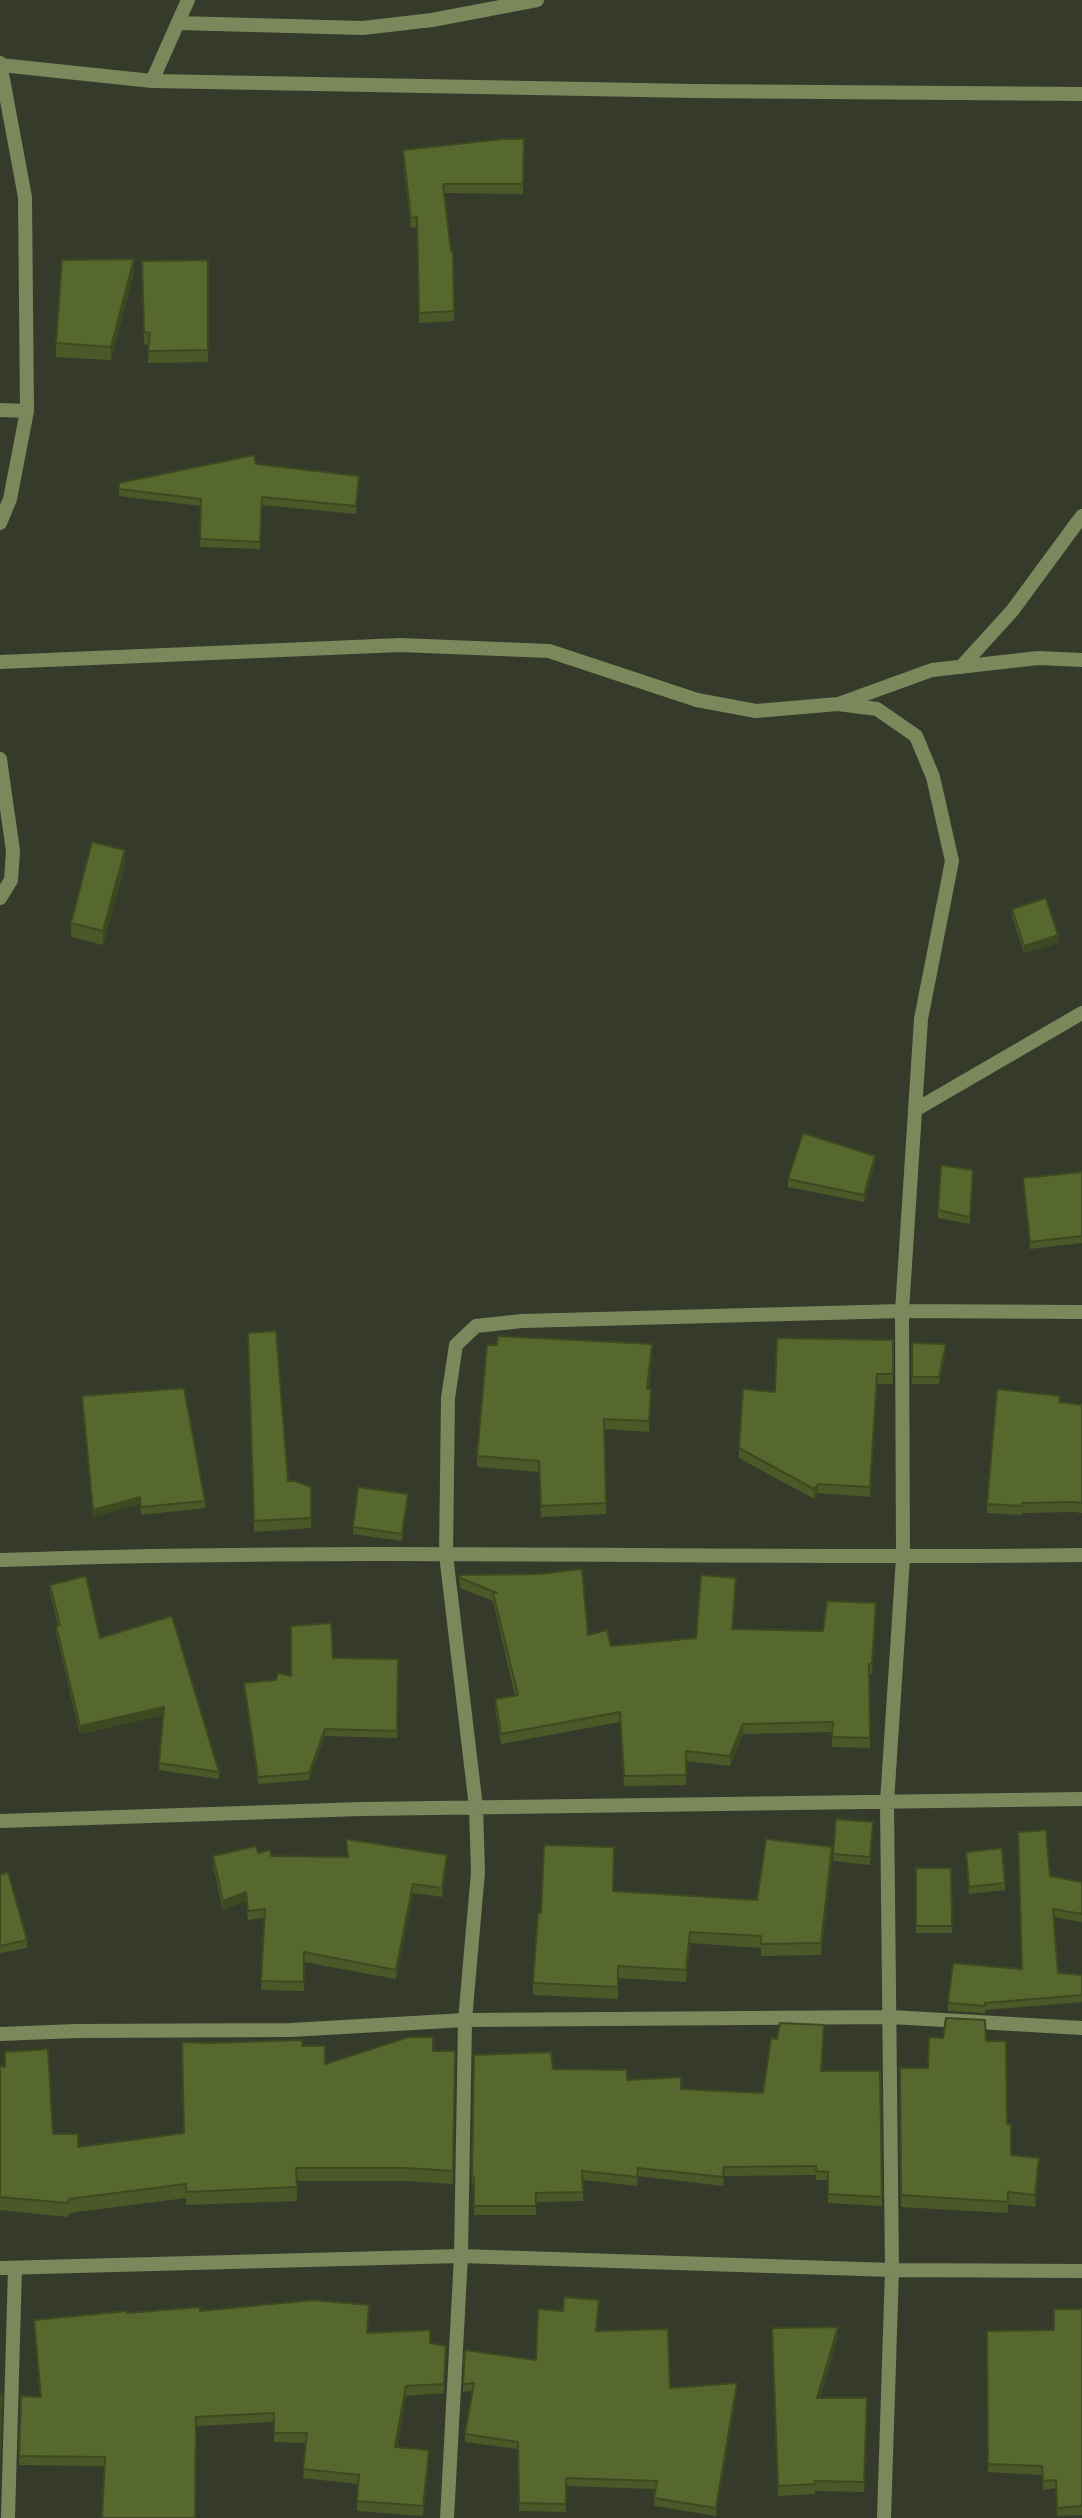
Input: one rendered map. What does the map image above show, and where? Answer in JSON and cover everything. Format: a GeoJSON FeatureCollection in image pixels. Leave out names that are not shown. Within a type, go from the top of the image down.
{"type":"FeatureCollection","features":[{"type":"Feature","properties":{"kind":"street"},"geometry":{"type":"LineString","coordinates":[[152,81],[188,0]]}},
{"type":"Feature","properties":{"kind":"street"},"geometry":{"type":"LineString","coordinates":[[178,23],[363,28],[432,20],[537,0]]}},
{"type":"Feature","properties":{"kind":"street"},"geometry":{"type":"LineString","coordinates":[[0,523],[10,499],[27,411],[25,197],[0,64],[152,81],[667,91],[1082,93]]}},
{"type":"Feature","properties":{"kind":"street"},"geometry":{"type":"LineString","coordinates":[[0,410],[27,411]]}},
{"type":"Feature","properties":{"kind":"street"},"geometry":{"type":"LineString","coordinates":[[961,667],[1012,611],[1082,516]]}},
{"type":"Feature","properties":{"kind":"street"},"geometry":{"type":"LineString","coordinates":[[0,662],[400,645],[549,651],[697,700],[756,711],[838,704],[877,709],[916,736],[933,777],[952,861],[920,1019],[902,1311],[903,1558],[887,1802],[892,2270],[884,2518]]}},
{"type":"Feature","properties":{"kind":"street"},"geometry":{"type":"LineString","coordinates":[[838,704],[932,670],[1038,659],[1082,660]]}},
{"type":"Feature","properties":{"kind":"street"},"geometry":{"type":"LineString","coordinates":[[0,759],[13,851],[11,880],[0,898]]}},
{"type":"Feature","properties":{"kind":"street"},"geometry":{"type":"LineString","coordinates":[[915,1110],[1082,1013]]}},
{"type":"Feature","properties":{"kind":"street"},"geometry":{"type":"LineString","coordinates":[[447,2518],[461,2256],[465,2020],[478,1872],[476,1807],[446,1555],[448,1398],[456,1345],[476,1326],[522,1321],[902,1311],[1082,1312]]}},
{"type":"Feature","properties":{"kind":"street"},"geometry":{"type":"LineString","coordinates":[[0,1560],[161,1554],[903,1558],[1082,1555]]}},
{"type":"Feature","properties":{"kind":"street"},"geometry":{"type":"LineString","coordinates":[[0,1821],[362,1809],[1082,1799]]}},
{"type":"Feature","properties":{"kind":"street"},"geometry":{"type":"LineString","coordinates":[[0,2034],[76,2031],[291,2031],[465,2020],[891,2017],[1082,2028]]}},
{"type":"Feature","properties":{"kind":"street"},"geometry":{"type":"LineString","coordinates":[[8,2518],[7,2268],[461,2256],[892,2270],[1082,2271]]}},
{"type":"Feature","properties":{"kind":"building"},"geometry":{"type":"Polygon","coordinates":[[[524,139],[523,184],[443,184],[453,251],[454,311],[419,313],[417,217],[411,218],[403,150],[524,139]]]}},
{"type":"Feature","properties":{"kind":"building"},"geometry":{"type":"Polygon","coordinates":[[[134,259],[111,347],[56,343],[62,260],[134,259]]]}},
{"type":"Feature","properties":{"kind":"building"},"geometry":{"type":"Polygon","coordinates":[[[208,260],[208,350],[148,351],[150,333],[144,332],[142,261],[208,260]]]}},
{"type":"Feature","properties":{"kind":"building"},"geometry":{"type":"Polygon","coordinates":[[[254,455],[256,464],[359,476],[356,506],[262,497],[260,542],[200,539],[201,499],[119,489],[119,483],[254,455]]]}},
{"type":"Feature","properties":{"kind":"building"},"geometry":{"type":"Polygon","coordinates":[[[92,842],[125,850],[103,931],[71,923],[92,842]]]}},
{"type":"Feature","properties":{"kind":"building"},"geometry":{"type":"Polygon","coordinates":[[[1046,898],[1058,935],[1024,946],[1012,909],[1046,898]]]}},
{"type":"Feature","properties":{"kind":"building"},"geometry":{"type":"Polygon","coordinates":[[[803,1133],[875,1156],[864,1195],[788,1179],[803,1133]]]}},
{"type":"Feature","properties":{"kind":"building"},"geometry":{"type":"Polygon","coordinates":[[[941,1165],[973,1170],[970,1217],[938,1210],[941,1165]]]}},
{"type":"Feature","properties":{"kind":"building"},"geometry":{"type":"Polygon","coordinates":[[[1082,1172],[1082,1236],[1030,1242],[1023,1178],[1082,1172]]]}},
{"type":"Feature","properties":{"kind":"building"},"geometry":{"type":"Polygon","coordinates":[[[276,1331],[288,1481],[311,1487],[311,1518],[254,1521],[248,1333],[276,1331]]]}},
{"type":"Feature","properties":{"kind":"building"},"geometry":{"type":"Polygon","coordinates":[[[498,1336],[652,1344],[647,1389],[651,1389],[649,1421],[604,1419],[606,1503],[541,1506],[539,1461],[477,1456],[487,1345],[497,1345],[498,1336]]]}},
{"type":"Feature","properties":{"kind":"building"},"geometry":{"type":"Polygon","coordinates":[[[777,1338],[893,1340],[893,1374],[877,1374],[870,1487],[818,1484],[814,1489],[739,1448],[743,1389],[775,1392],[777,1338]]]}},
{"type":"Feature","properties":{"kind":"building"},"geometry":{"type":"Polygon","coordinates":[[[912,1343],[946,1344],[939,1377],[912,1377],[912,1343]]]}},
{"type":"Feature","properties":{"kind":"building"},"geometry":{"type":"Polygon","coordinates":[[[184,1388],[205,1501],[141,1507],[140,1497],[93,1510],[82,1396],[184,1388]]]}},
{"type":"Feature","properties":{"kind":"building"},"geometry":{"type":"Polygon","coordinates":[[[997,1389],[1060,1396],[1059,1402],[1082,1405],[1082,1503],[1022,1503],[1022,1506],[987,1504],[997,1389]]]}},
{"type":"Feature","properties":{"kind":"building"},"geometry":{"type":"Polygon","coordinates":[[[358,1487],[408,1494],[402,1534],[353,1527],[358,1487]]]}},
{"type":"Feature","properties":{"kind":"building"},"geometry":{"type":"Polygon","coordinates":[[[582,1569],[588,1635],[607,1630],[611,1646],[696,1638],[701,1575],[736,1578],[732,1629],[823,1631],[827,1601],[876,1603],[872,1664],[869,1664],[870,1738],[832,1737],[833,1722],[743,1724],[730,1756],[686,1751],[686,1775],[624,1776],[620,1712],[501,1734],[495,1699],[518,1695],[493,1593],[497,1593],[460,1578],[459,1575],[540,1574],[582,1569]]]}},
{"type":"Feature","properties":{"kind":"building"},"geometry":{"type":"Polygon","coordinates":[[[86,1576],[100,1638],[172,1616],[219,1772],[159,1763],[164,1707],[80,1726],[56,1626],[60,1625],[50,1585],[86,1576]]]}},
{"type":"Feature","properties":{"kind":"building"},"geometry":{"type":"Polygon","coordinates":[[[331,1623],[333,1658],[398,1659],[397,1731],[325,1729],[309,1773],[258,1777],[244,1683],[276,1680],[278,1673],[291,1676],[291,1626],[331,1623]]]}},
{"type":"Feature","properties":{"kind":"building"},"geometry":{"type":"Polygon","coordinates":[[[836,1819],[873,1822],[870,1857],[833,1854],[836,1819]]]}},
{"type":"Feature","properties":{"kind":"building"},"geometry":{"type":"Polygon","coordinates":[[[1046,1830],[1050,1876],[1082,1882],[1082,1914],[1053,1909],[1058,1973],[1082,1975],[1082,1995],[985,2003],[985,2006],[948,2003],[953,1963],[1022,1969],[1018,1832],[1046,1830]]]}},
{"type":"Feature","properties":{"kind":"building"},"geometry":{"type":"Polygon","coordinates":[[[346,1839],[447,1855],[442,1888],[413,1884],[396,1970],[304,1952],[304,1982],[261,1981],[265,1909],[248,1911],[246,1892],[223,1901],[213,1856],[256,1846],[258,1853],[270,1850],[271,1856],[348,1857],[346,1839]]]}},
{"type":"Feature","properties":{"kind":"building"},"geometry":{"type":"Polygon","coordinates":[[[766,1839],[832,1847],[821,1943],[761,1944],[761,1936],[690,1932],[686,1970],[618,1966],[618,1987],[533,1983],[538,1913],[541,1913],[544,1845],[614,1847],[613,1891],[757,1900],[766,1839]]]}},
{"type":"Feature","properties":{"kind":"building"},"geometry":{"type":"Polygon","coordinates":[[[1002,1848],[1005,1883],[969,1887],[966,1852],[1002,1848]]]}},
{"type":"Feature","properties":{"kind":"building"},"geometry":{"type":"Polygon","coordinates":[[[916,1868],[951,1868],[952,1926],[916,1926],[916,1868]]]}},
{"type":"Feature","properties":{"kind":"building"},"geometry":{"type":"Polygon","coordinates":[[[8,1872],[27,1940],[0,1946],[0,1875],[8,1872]]]}},
{"type":"Feature","properties":{"kind":"building"},"geometry":{"type":"Polygon","coordinates":[[[946,2018],[985,2020],[986,2041],[1006,2041],[1007,2124],[1011,2124],[1011,2155],[1039,2158],[1035,2195],[1008,2192],[1008,2202],[901,2195],[900,2068],[928,2068],[929,2037],[943,2038],[946,2018]]]}},
{"type":"Feature","properties":{"kind":"building"},"geometry":{"type":"Polygon","coordinates":[[[780,2023],[824,2025],[821,2071],[880,2071],[882,2197],[828,2194],[828,2172],[816,2171],[816,2166],[724,2167],[723,2177],[638,2168],[637,2177],[582,2171],[583,2192],[536,2193],[536,2206],[474,2206],[474,2055],[551,2052],[553,2069],[627,2070],[627,2080],[681,2077],[681,2089],[763,2093],[771,2038],[777,2039],[780,2023]]]}},
{"type":"Feature","properties":{"kind":"building"},"geometry":{"type":"Polygon","coordinates":[[[409,2037],[433,2037],[433,2051],[455,2051],[453,2171],[406,2168],[296,2168],[297,2187],[186,2192],[186,2184],[69,2199],[68,2203],[0,2197],[0,2066],[5,2067],[5,2052],[48,2049],[53,2134],[78,2134],[78,2147],[184,2133],[182,2042],[302,2040],[302,2046],[325,2046],[325,2064],[409,2037]]]}},
{"type":"Feature","properties":{"kind":"building"},"geometry":{"type":"Polygon","coordinates":[[[564,2297],[599,2300],[596,2331],[668,2329],[670,2388],[737,2383],[716,2508],[654,2498],[657,2481],[566,2478],[566,2504],[519,2503],[518,2442],[465,2434],[474,2383],[463,2384],[465,2350],[536,2360],[538,2309],[563,2311],[564,2297]]]}},
{"type":"Feature","properties":{"kind":"building"},"geometry":{"type":"Polygon","coordinates":[[[313,2300],[369,2305],[367,2333],[430,2330],[430,2343],[446,2346],[444,2384],[406,2386],[395,2447],[429,2450],[423,2506],[357,2501],[359,2475],[303,2469],[307,2433],[274,2433],[274,2413],[196,2417],[195,2518],[102,2518],[105,2457],[19,2456],[21,2396],[41,2397],[34,2320],[200,2307],[200,2311],[313,2300]]]}},
{"type":"Feature","properties":{"kind":"building"},"geometry":{"type":"Polygon","coordinates":[[[1054,2309],[1082,2309],[1082,2506],[1057,2508],[1056,2480],[1043,2481],[1042,2466],[988,2464],[987,2331],[1054,2330],[1054,2309]]]}},
{"type":"Feature","properties":{"kind":"building"},"geometry":{"type":"Polygon","coordinates":[[[838,2327],[817,2398],[867,2398],[864,2482],[815,2481],[815,2484],[778,2486],[772,2328],[838,2327]]]}},
{"type":"Feature","properties":{"kind":"building"},"geometry":{"type":"Polygon","coordinates":[[[0,2395],[2,2395],[0,2450],[0,2395]]]}}]}
